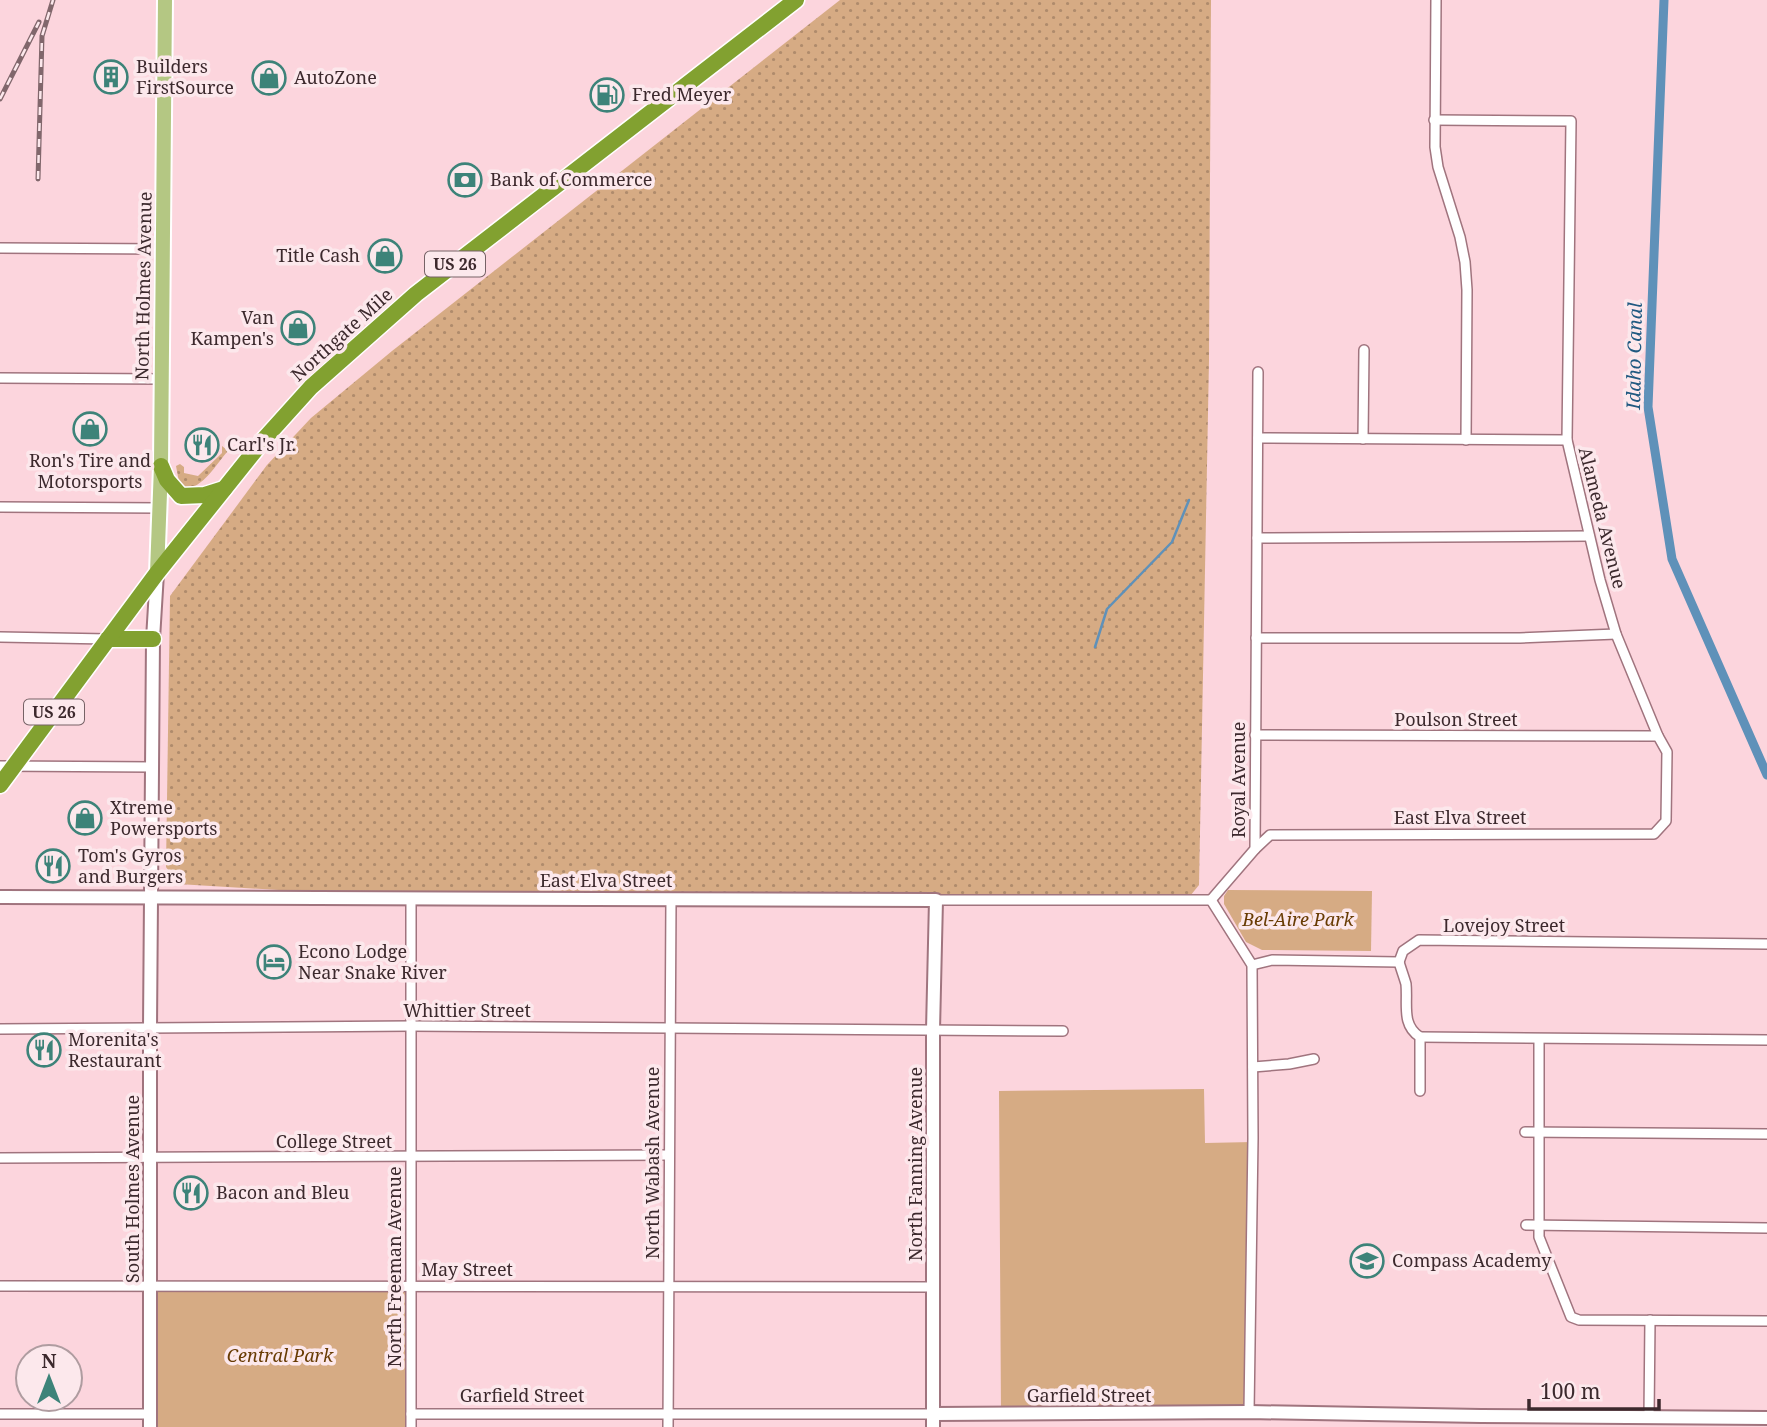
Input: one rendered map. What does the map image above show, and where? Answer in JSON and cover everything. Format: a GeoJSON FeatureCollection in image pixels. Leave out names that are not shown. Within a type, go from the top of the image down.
{"type":"FeatureCollection","features":[{"type":"Feature","properties":{"kind":"highway","name":"Northgate Mile"},"geometry":{"type":"LineString","coordinates":[[0,785],[7,766],[157,573],[265,438],[312,387],[379,326],[490,236],[796,0]]}},
{"type":"Feature","properties":{"kind":"highway"},"geometry":{"type":"LineString","coordinates":[[161,466],[167,480],[181,496],[205,495],[224,489]]}},
{"type":"Feature","properties":{"kind":"highway"},"geometry":{"type":"LineString","coordinates":[[108,639],[153,639]]}},
{"type":"Feature","properties":{"kind":"main road","name":"North Holmes Avenue"},"geometry":{"type":"LineString","coordinates":[[157,573],[161,466],[165,0]]}},
{"type":"Feature","properties":{"kind":"street"},"geometry":{"type":"LineString","coordinates":[[1436,0],[1435,147],[1438,167],[1460,237],[1467,290],[1466,439]]}},
{"type":"Feature","properties":{"kind":"street","name":"Alameda Avenue"},"geometry":{"type":"LineString","coordinates":[[1434,120],[1571,121],[1567,440],[1589,537],[1616,634],[1667,752],[1666,821]]}},
{"type":"Feature","properties":{"kind":"street"},"geometry":{"type":"LineString","coordinates":[[0,248],[164,249]]}},
{"type":"Feature","properties":{"kind":"street"},"geometry":{"type":"LineString","coordinates":[[1363,439],[1364,350]]}},
{"type":"Feature","properties":{"kind":"street","name":"Royal Avenue"},"geometry":{"type":"LineString","coordinates":[[1211,900],[1255,849],[1258,372]]}},
{"type":"Feature","properties":{"kind":"street"},"geometry":{"type":"LineString","coordinates":[[0,378],[162,379]]}},
{"type":"Feature","properties":{"kind":"street"},"geometry":{"type":"LineString","coordinates":[[1258,438],[1567,440]]}},
{"type":"Feature","properties":{"kind":"street"},"geometry":{"type":"LineString","coordinates":[[0,506],[160,508]]}},
{"type":"Feature","properties":{"kind":"street"},"geometry":{"type":"LineString","coordinates":[[1257,538],[1589,537]]}},
{"type":"Feature","properties":{"kind":"street","name":"South Holmes Avenue"},"geometry":{"type":"LineString","coordinates":[[150,1420],[153,639],[157,573]]}},
{"type":"Feature","properties":{"kind":"street"},"geometry":{"type":"LineString","coordinates":[[1256,638],[1520,638],[1616,634]]}},
{"type":"Feature","properties":{"kind":"street"},"geometry":{"type":"LineString","coordinates":[[0,637],[108,639]]}},
{"type":"Feature","properties":{"kind":"street","name":"Poulson Street"},"geometry":{"type":"LineString","coordinates":[[1255,735],[1658,736]]}},
{"type":"Feature","properties":{"kind":"street"},"geometry":{"type":"LineString","coordinates":[[7,766],[153,767]]}},
{"type":"Feature","properties":{"kind":"street","name":"East Elva Street"},"geometry":{"type":"LineString","coordinates":[[1255,849],[1270,835],[1654,834],[1666,821]]}},
{"type":"Feature","properties":{"kind":"street","name":"East Elva Street"},"geometry":{"type":"LineString","coordinates":[[0,897],[1211,900]]}},
{"type":"Feature","properties":{"kind":"street","name":"North Freeman Avenue"},"geometry":{"type":"LineString","coordinates":[[411,898],[411,1427]]}},
{"type":"Feature","properties":{"kind":"street","name":"North Wabash Avenue"},"geometry":{"type":"LineString","coordinates":[[668,1427],[671,899]]}},
{"type":"Feature","properties":{"kind":"street","name":"North Fanning Avenue"},"geometry":{"type":"LineString","coordinates":[[933,1420],[933,1030],[936,900]]}},
{"type":"Feature","properties":{"kind":"street"},"geometry":{"type":"LineString","coordinates":[[1211,900],[1252,965],[1249,1412]]}},
{"type":"Feature","properties":{"kind":"street","name":"Lovejoy Street"},"geometry":{"type":"LineString","coordinates":[[1399,962],[1403,951],[1419,940],[1767,944]]}},
{"type":"Feature","properties":{"kind":"street"},"geometry":{"type":"LineString","coordinates":[[1252,965],[1272,960],[1399,962],[1405,983],[1408,1024],[1413,1033],[1420,1037],[1767,1040]]}},
{"type":"Feature","properties":{"kind":"street","name":"Whittier Street"},"geometry":{"type":"LineString","coordinates":[[0,1029],[411,1026],[1063,1031]]}},
{"type":"Feature","properties":{"kind":"street"},"geometry":{"type":"LineString","coordinates":[[1420,1037],[1420,1091]]}},
{"type":"Feature","properties":{"kind":"street"},"geometry":{"type":"LineString","coordinates":[[1539,1039],[1539,1237],[1571,1317],[1579,1320],[1767,1321]]}},
{"type":"Feature","properties":{"kind":"street"},"geometry":{"type":"LineString","coordinates":[[1253,1067],[1314,1059]]}},
{"type":"Feature","properties":{"kind":"street"},"geometry":{"type":"LineString","coordinates":[[1525,1132],[1767,1134]]}},
{"type":"Feature","properties":{"kind":"street","name":"College Street"},"geometry":{"type":"LineString","coordinates":[[0,1158],[669,1155]]}},
{"type":"Feature","properties":{"kind":"street"},"geometry":{"type":"LineString","coordinates":[[1526,1225],[1767,1228]]}},
{"type":"Feature","properties":{"kind":"street","name":"May Street"},"geometry":{"type":"LineString","coordinates":[[0,1286],[933,1287]]}},
{"type":"Feature","properties":{"kind":"street"},"geometry":{"type":"LineString","coordinates":[[1648,1416],[1650,1320]]}},
{"type":"Feature","properties":{"kind":"street","name":"Garfield Street"},"geometry":{"type":"LineString","coordinates":[[411,1414],[668,1414],[933,1420],[1249,1412],[1767,1418]]}},
{"type":"Feature","properties":{"kind":"street"},"geometry":{"type":"LineString","coordinates":[[0,1414],[150,1420]]}},
{"type":"Feature","properties":{"kind":"green space"},"geometry":{"type":"Polygon","coordinates":[[[840,0],[1211,0],[1209,360],[1199,885],[1186,901],[411,898],[178,884],[166,867],[170,596],[267,465],[311,418],[392,351],[840,0]]]}},
{"type":"Feature","properties":{"kind":"green space"},"geometry":{"type":"Polygon","coordinates":[[[222,446],[228,451],[209,475],[191,488],[184,489],[179,482],[176,466],[180,464],[184,467],[184,473],[198,476],[222,453],[222,446]]]}},
{"type":"Feature","properties":{"kind":"green space","name":"Bel-Aire Park"},"geometry":{"type":"Polygon","coordinates":[[[1228,890],[1372,891],[1371,951],[1262,950],[1246,942],[1224,904],[1224,896],[1228,890]]]}},
{"type":"Feature","properties":{"kind":"green space"},"geometry":{"type":"Polygon","coordinates":[[[1204,1089],[1205,1143],[1253,1142],[1249,1412],[1001,1414],[999,1091],[1204,1089]]]}},
{"type":"Feature","properties":{"kind":"green space","name":"Central Park"},"geometry":{"type":"Polygon","coordinates":[[[410,1285],[410,1427],[150,1427],[149,1286],[410,1285]]]}},
{"type":"Feature","properties":{"kind":"waterway","name":"Idaho Canal"},"geometry":{"type":"LineString","coordinates":[[1664,0],[1648,407],[1672,559],[1767,775]]}},
{"type":"Feature","properties":{"kind":"waterway"},"geometry":{"type":"LineString","coordinates":[[1095,647],[1107,609],[1172,542],[1189,500]]}},
{"type":"Feature","properties":{"kind":"railway"},"geometry":{"type":"LineString","coordinates":[[38,179],[42,36],[53,0]]}},
{"type":"Feature","properties":{"kind":"railway"},"geometry":{"type":"LineString","coordinates":[[0,99],[39,22]]}},
{"type":"Feature","properties":{"kind":"place","name":"Builders FirstSource"},"geometry":{"type":"Point","coordinates":[111,77]}},
{"type":"Feature","properties":{"kind":"place","name":"AutoZone"},"geometry":{"type":"Point","coordinates":[269,78]}},
{"type":"Feature","properties":{"kind":"place","name":"Fred Meyer"},"geometry":{"type":"Point","coordinates":[607,95]}},
{"type":"Feature","properties":{"kind":"place","name":"Bank of Commerce"},"geometry":{"type":"Point","coordinates":[465,180]}},
{"type":"Feature","properties":{"kind":"place","name":"Title Cash"},"geometry":{"type":"Point","coordinates":[385,256]}},
{"type":"Feature","properties":{"kind":"place","name":"Van Kampen's"},"geometry":{"type":"Point","coordinates":[298,328]}},
{"type":"Feature","properties":{"kind":"place","name":"Ron's Tire and Motorsports"},"geometry":{"type":"Point","coordinates":[90,429]}},
{"type":"Feature","properties":{"kind":"place","name":"Carl's Jr."},"geometry":{"type":"Point","coordinates":[202,445]}},
{"type":"Feature","properties":{"kind":"place","name":"Xtreme Powersports"},"geometry":{"type":"Point","coordinates":[85,818]}},
{"type":"Feature","properties":{"kind":"place","name":"Tom's Gyros and Burgers"},"geometry":{"type":"Point","coordinates":[53,866]}},
{"type":"Feature","properties":{"kind":"place","name":"Econo Lodge Near Snake River"},"geometry":{"type":"Point","coordinates":[274,962]}},
{"type":"Feature","properties":{"kind":"place","name":"Morenita's Restaurant"},"geometry":{"type":"Point","coordinates":[44,1050]}},
{"type":"Feature","properties":{"kind":"place","name":"Bacon and Bleu"},"geometry":{"type":"Point","coordinates":[191,1193]}},
{"type":"Feature","properties":{"kind":"place","name":"Compass Academy"},"geometry":{"type":"Point","coordinates":[1367,1261]}}]}
